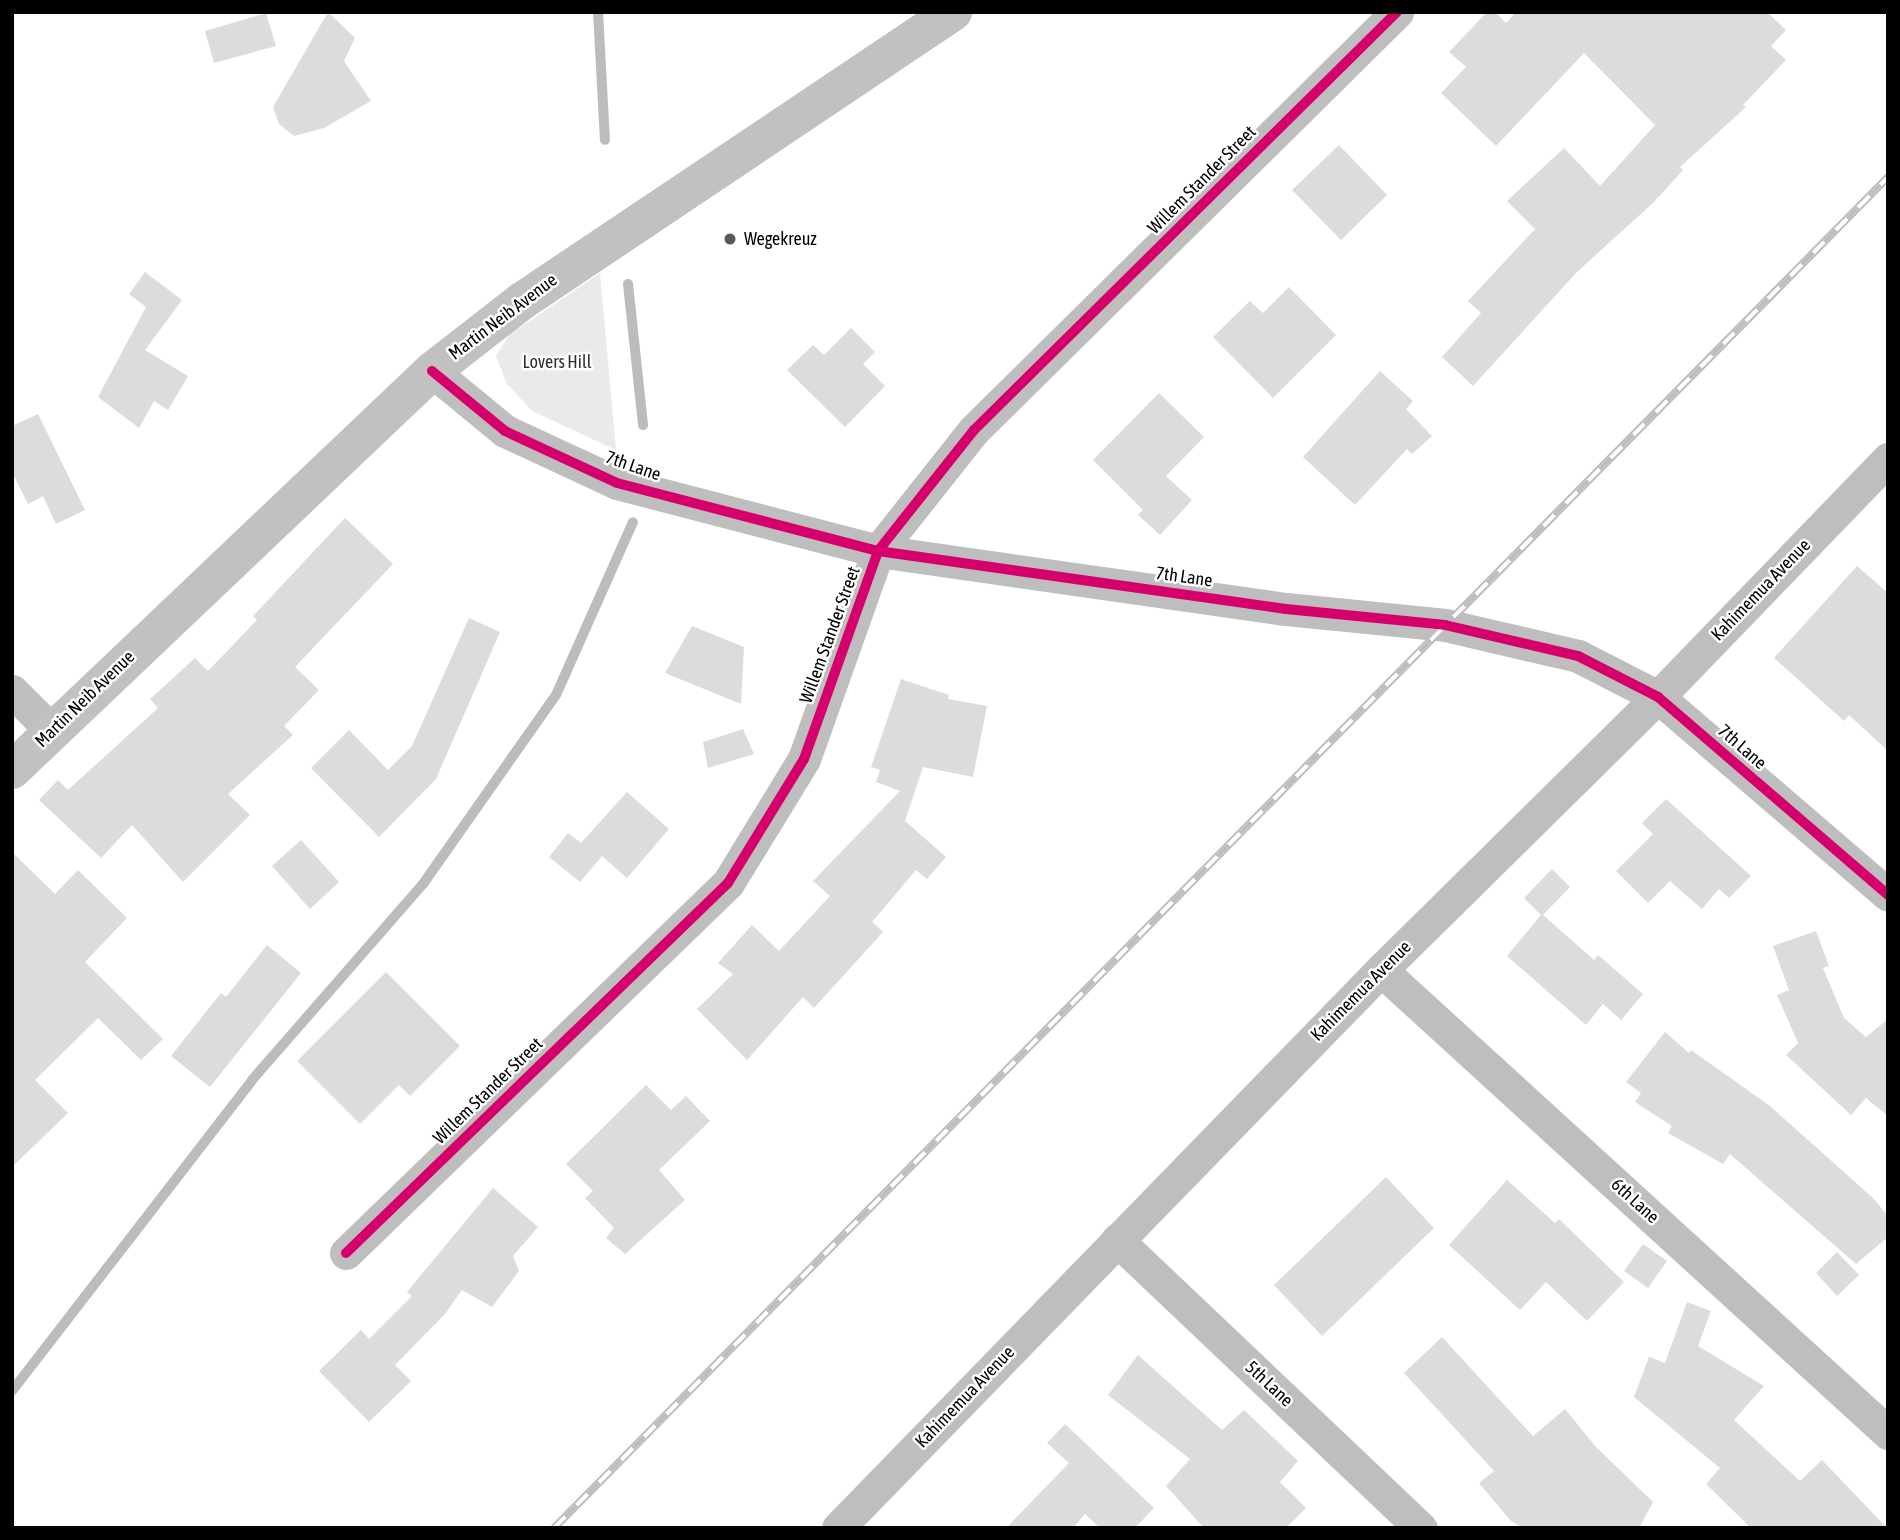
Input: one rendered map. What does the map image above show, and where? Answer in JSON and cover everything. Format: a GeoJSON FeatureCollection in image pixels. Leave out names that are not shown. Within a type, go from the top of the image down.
{"type":"FeatureCollection","features":[{"type":"Feature","properties":{"kind":"main road","name":"Martin Neib Avenue"},"geometry":{"type":"LineString","coordinates":[[12,771],[51,730],[432,370],[522,301],[953,12]]}},
{"type":"Feature","properties":{"kind":"street","name":"Willem Stander Street"},"geometry":{"type":"LineString","coordinates":[[346,1253],[728,883],[804,759],[878,551],[974,430],[1397,12]]}},
{"type":"Feature","properties":{"kind":"street","name":"7th Lane"},"geometry":{"type":"LineString","coordinates":[[432,370],[505,431],[617,483],[878,551],[1286,609],[1445,625],[1578,656],[1658,697],[1888,895]]}},
{"type":"Feature","properties":{"kind":"street","name":"Kahimemua Avenue"},"geometry":{"type":"LineString","coordinates":[[838,1528],[1381,970],[1658,697],[1888,459]]}},
{"type":"Feature","properties":{"kind":"street"},"geometry":{"type":"LineString","coordinates":[[12,691],[51,730]]}},
{"type":"Feature","properties":{"kind":"street","name":"6th Lane"},"geometry":{"type":"LineString","coordinates":[[1381,970],[1888,1433]]}},
{"type":"Feature","properties":{"kind":"street","name":"5th Lane"},"geometry":{"type":"LineString","coordinates":[[1117,1240],[1421,1528]]}},
{"type":"Feature","properties":{"kind":"green space","name":"Lovers Hill"},"geometry":{"type":"Polygon","coordinates":[[[600,273],[616,450],[532,411],[507,384],[496,356],[509,335],[600,273]]]}},
{"type":"Feature","properties":{"kind":"building"},"geometry":{"type":"Polygon","coordinates":[[[328,12],[355,38],[344,61],[371,101],[324,128],[294,136],[279,124],[273,107],[328,12]]]}},
{"type":"Feature","properties":{"kind":"building"},"geometry":{"type":"Polygon","coordinates":[[[1487,12],[1495,12],[1506,23],[1516,12],[1767,12],[1786,30],[1771,46],[1786,60],[1743,105],[1746,107],[1680,167],[1683,170],[1653,203],[1577,272],[1473,386],[1442,357],[1481,313],[1468,301],[1535,229],[1507,201],[1564,148],[1600,186],[1655,125],[1584,53],[1496,146],[1441,93],[1466,67],[1449,52],[1487,12]]]}},
{"type":"Feature","properties":{"kind":"building"},"geometry":{"type":"Polygon","coordinates":[[[266,13],[276,46],[214,63],[205,31],[266,13]]]}},
{"type":"Feature","properties":{"kind":"building"},"geometry":{"type":"Polygon","coordinates":[[[1339,145],[1387,195],[1341,240],[1292,190],[1339,145]]]}},
{"type":"Feature","properties":{"kind":"building"},"geometry":{"type":"Polygon","coordinates":[[[145,272],[182,300],[145,350],[188,376],[168,410],[154,401],[139,428],[98,397],[146,307],[129,294],[145,272]]]}},
{"type":"Feature","properties":{"kind":"building"},"geometry":{"type":"Polygon","coordinates":[[[1289,287],[1336,335],[1273,398],[1213,337],[1250,301],[1263,313],[1289,287]]]}},
{"type":"Feature","properties":{"kind":"building"},"geometry":{"type":"Polygon","coordinates":[[[851,328],[875,352],[863,364],[885,386],[845,427],[787,370],[813,345],[824,355],[851,328]]]}},
{"type":"Feature","properties":{"kind":"building"},"geometry":{"type":"Polygon","coordinates":[[[1380,371],[1413,401],[1406,409],[1432,436],[1412,454],[1407,449],[1355,505],[1303,457],[1380,371]]]}},
{"type":"Feature","properties":{"kind":"building"},"geometry":{"type":"Polygon","coordinates":[[[1159,393],[1204,437],[1166,476],[1192,500],[1160,535],[1138,515],[1143,510],[1093,460],[1159,393]]]}},
{"type":"Feature","properties":{"kind":"building"},"geometry":{"type":"Polygon","coordinates":[[[38,414],[85,510],[56,524],[43,496],[28,504],[12,472],[12,426],[38,414]]]}},
{"type":"Feature","properties":{"kind":"building"},"geometry":{"type":"Polygon","coordinates":[[[345,518],[393,564],[295,667],[319,690],[284,726],[293,735],[228,794],[250,815],[183,882],[132,825],[101,858],[39,800],[58,780],[68,790],[158,708],[150,699],[195,658],[208,671],[257,620],[253,616],[345,518]]]}},
{"type":"Feature","properties":{"kind":"building"},"geometry":{"type":"Polygon","coordinates":[[[1857,566],[1888,593],[1888,751],[1849,715],[1844,721],[1774,658],[1857,566]]]}},
{"type":"Feature","properties":{"kind":"building"},"geometry":{"type":"Polygon","coordinates":[[[469,618],[500,632],[436,779],[379,837],[311,768],[349,730],[388,770],[412,746],[469,618]]]}},
{"type":"Feature","properties":{"kind":"building"},"geometry":{"type":"Polygon","coordinates":[[[692,626],[744,647],[741,704],[665,673],[692,626]]]}},
{"type":"Feature","properties":{"kind":"building"},"geometry":{"type":"Polygon","coordinates":[[[901,679],[949,695],[948,699],[987,706],[973,777],[923,767],[905,821],[946,857],[927,879],[916,870],[872,922],[883,932],[814,1008],[803,997],[747,1060],[697,1009],[733,974],[718,963],[752,925],[779,951],[830,896],[813,881],[900,791],[876,782],[880,770],[871,767],[901,679]]]}},
{"type":"Feature","properties":{"kind":"building"},"geometry":{"type":"Polygon","coordinates":[[[743,729],[754,754],[708,768],[703,742],[743,729]]]}},
{"type":"Feature","properties":{"kind":"building"},"geometry":{"type":"Polygon","coordinates":[[[627,792],[669,829],[627,878],[602,856],[580,882],[549,857],[568,833],[581,843],[627,792]]]}},
{"type":"Feature","properties":{"kind":"building"},"geometry":{"type":"Polygon","coordinates":[[[1666,799],[1751,876],[1729,898],[1719,889],[1702,909],[1670,881],[1648,903],[1616,871],[1653,834],[1642,823],[1666,799]]]}},
{"type":"Feature","properties":{"kind":"building"},"geometry":{"type":"Polygon","coordinates":[[[301,840],[339,882],[310,909],[272,866],[301,840]]]}},
{"type":"Feature","properties":{"kind":"building"},"geometry":{"type":"Polygon","coordinates":[[[12,852],[55,894],[78,870],[127,918],[85,962],[163,1039],[141,1060],[98,1018],[35,1080],[68,1113],[12,1167],[12,852]]]}},
{"type":"Feature","properties":{"kind":"building"},"geometry":{"type":"Polygon","coordinates":[[[1552,869],[1570,887],[1543,915],[1594,960],[1598,955],[1643,994],[1621,1020],[1603,1004],[1586,1025],[1507,956],[1541,915],[1524,898],[1552,869]]]}},
{"type":"Feature","properties":{"kind":"building"},"geometry":{"type":"Polygon","coordinates":[[[1816,931],[1829,966],[1823,968],[1844,1018],[1866,1037],[1888,1019],[1888,1116],[1866,1098],[1851,1115],[1786,1055],[1798,1043],[1777,995],[1789,990],[1773,946],[1816,931]]]}},
{"type":"Feature","properties":{"kind":"building"},"geometry":{"type":"Polygon","coordinates":[[[267,945],[301,973],[210,1087],[171,1056],[221,993],[226,997],[267,945]]]}},
{"type":"Feature","properties":{"kind":"building"},"geometry":{"type":"Polygon","coordinates":[[[386,972],[460,1046],[410,1096],[399,1085],[360,1124],[297,1061],[386,972]]]}},
{"type":"Feature","properties":{"kind":"building"},"geometry":{"type":"Polygon","coordinates":[[[1665,1032],[1689,1053],[1691,1050],[1770,1106],[1873,1198],[1888,1216],[1888,1237],[1856,1264],[1730,1154],[1723,1164],[1668,1133],[1672,1126],[1635,1102],[1641,1093],[1626,1082],[1665,1032]]]}},
{"type":"Feature","properties":{"kind":"building"},"geometry":{"type":"Polygon","coordinates":[[[646,1085],[671,1110],[686,1096],[710,1121],[659,1170],[685,1200],[625,1254],[606,1238],[614,1228],[585,1198],[593,1191],[566,1164],[646,1085]]]}},
{"type":"Feature","properties":{"kind":"building"},"geometry":{"type":"Polygon","coordinates":[[[1386,1177],[1434,1228],[1322,1336],[1274,1285],[1386,1177]]]}},
{"type":"Feature","properties":{"kind":"building"},"geometry":{"type":"Polygon","coordinates":[[[1507,1180],[1555,1223],[1559,1219],[1624,1282],[1587,1321],[1546,1282],[1520,1310],[1449,1245],[1507,1180]]]}},
{"type":"Feature","properties":{"kind":"building"},"geometry":{"type":"Polygon","coordinates":[[[493,1188],[538,1227],[513,1256],[519,1271],[492,1307],[462,1290],[445,1314],[395,1365],[411,1381],[369,1422],[319,1371],[361,1330],[369,1339],[412,1296],[407,1292],[493,1188]]]}},
{"type":"Feature","properties":{"kind":"building"},"geometry":{"type":"Polygon","coordinates":[[[1643,1244],[1667,1261],[1648,1288],[1624,1271],[1643,1244]]]}},
{"type":"Feature","properties":{"kind":"building"},"geometry":{"type":"Polygon","coordinates":[[[1837,1252],[1859,1275],[1837,1296],[1816,1273],[1837,1252]]]}},
{"type":"Feature","properties":{"kind":"building"},"geometry":{"type":"Polygon","coordinates":[[[1687,1302],[1711,1311],[1698,1346],[1764,1386],[1734,1420],[1800,1481],[1822,1460],[1887,1528],[1751,1528],[1706,1484],[1720,1468],[1634,1397],[1649,1357],[1665,1363],[1687,1302]]]}},
{"type":"Feature","properties":{"kind":"building"},"geometry":{"type":"Polygon","coordinates":[[[1442,1337],[1533,1436],[1565,1409],[1596,1447],[1653,1502],[1639,1528],[1523,1528],[1511,1521],[1479,1483],[1494,1471],[1404,1373],[1442,1337]]]}},
{"type":"Feature","properties":{"kind":"building"},"geometry":{"type":"Polygon","coordinates":[[[1138,1355],[1222,1430],[1244,1410],[1298,1461],[1280,1482],[1306,1508],[1286,1528],[1204,1528],[1166,1486],[1190,1459],[1108,1395],[1138,1355]]]}},
{"type":"Feature","properties":{"kind":"building"},"geometry":{"type":"Polygon","coordinates":[[[1065,1424],[1154,1508],[1135,1528],[1100,1528],[1085,1514],[1073,1528],[1006,1528],[1069,1463],[1047,1443],[1065,1424]]]}},
{"type":"Feature","properties":{"kind":"waterway"},"geometry":{"type":"LineString","coordinates":[[598,12],[605,140]]}},
{"type":"Feature","properties":{"kind":"waterway"},"geometry":{"type":"LineString","coordinates":[[628,284],[643,425]]}},
{"type":"Feature","properties":{"kind":"waterway"},"geometry":{"type":"LineString","coordinates":[[12,1391],[252,1080],[423,884],[556,695],[633,522]]}},
{"type":"Feature","properties":{"kind":"railway"},"geometry":{"type":"LineString","coordinates":[[554,1528],[1888,177]]}},
{"type":"Feature","properties":{"kind":"cycle path"},"geometry":{"type":"LineString","coordinates":[[346,1253],[728,883],[804,759],[878,551],[974,430],[1397,12]]}},
{"type":"Feature","properties":{"kind":"cycle path"},"geometry":{"type":"LineString","coordinates":[[432,371],[505,431],[617,483],[878,551],[1286,609],[1445,625],[1578,656],[1658,697],[1888,895]]}},
{"type":"Feature","properties":{"kind":"place","name":"Wegekreuz"},"geometry":{"type":"Point","coordinates":[730,239]}}]}
